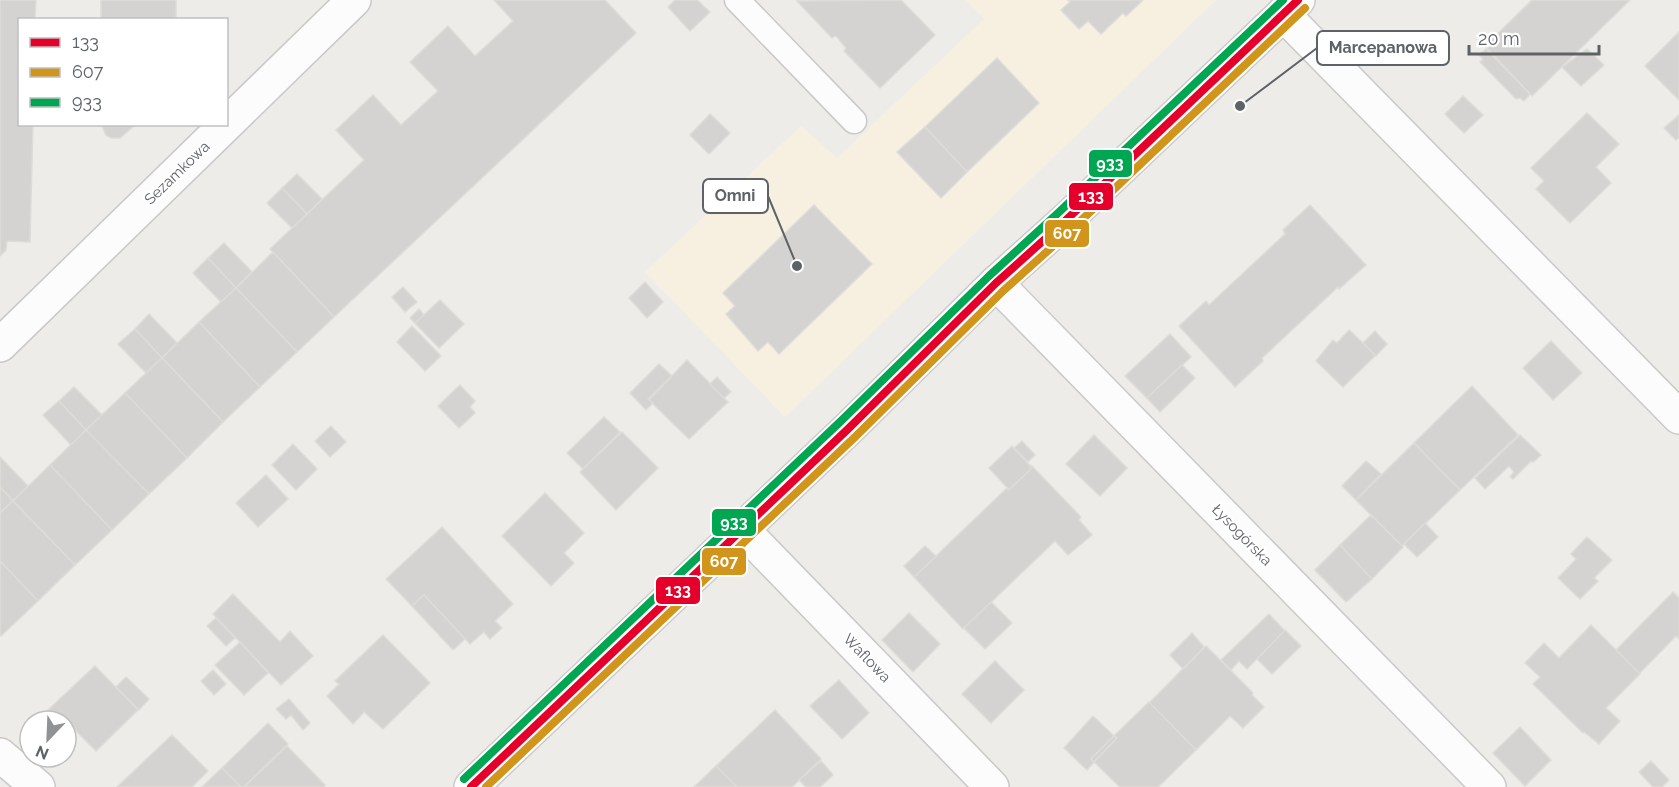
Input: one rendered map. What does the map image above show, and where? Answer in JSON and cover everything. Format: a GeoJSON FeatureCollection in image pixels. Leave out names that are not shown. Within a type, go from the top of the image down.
{"type":"FeatureCollection","features":[{"type":"Feature","properties":{"kind":"street","name":"Sezamkowa"},"geometry":{"type":"LineString","coordinates":[[228,123],[354,0]]}},
{"type":"Feature","properties":{"kind":"street"},"geometry":{"type":"LineString","coordinates":[[471,787],[848,429],[996,283],[1064,222],[1290,7],[1679,417]]}},
{"type":"Feature","properties":{"kind":"street","name":"Sezamkowa"},"geometry":{"type":"LineString","coordinates":[[0,345],[225,126]]}},
{"type":"Feature","properties":{"kind":"street","name":"Łysogórska"},"geometry":{"type":"LineString","coordinates":[[996,283],[1489,787]]}},
{"type":"Feature","properties":{"kind":"street","name":"Waflowa"},"geometry":{"type":"LineString","coordinates":[[742,529],[992,787]]}},
{"type":"Feature","properties":{"kind":"street"},"geometry":{"type":"LineString","coordinates":[[0,755],[38,787]]}},
{"type":"Feature","properties":{"kind":"lane"},"geometry":{"type":"LineString","coordinates":[[737,0],[854,121]]}},
{"type":"Feature","properties":{"kind":"shaded area"},"geometry":{"type":"Polygon","coordinates":[[[966,0],[1216,0],[785,417],[645,272],[801,126],[837,158],[984,19],[966,0]]]}},
{"type":"Feature","properties":{"kind":"building"},"geometry":{"type":"Polygon","coordinates":[[[0,0],[36,0],[35,18],[18,18],[18,126],[33,126],[30,242],[7,241],[6,250],[0,256],[0,0]]]}},
{"type":"Feature","properties":{"kind":"building"},"geometry":{"type":"Polygon","coordinates":[[[101,0],[176,0],[176,18],[101,18],[101,0]]]}},
{"type":"Feature","properties":{"kind":"building"},"geometry":{"type":"Polygon","coordinates":[[[494,0],[605,0],[636,33],[334,317],[270,249],[364,160],[336,130],[373,95],[401,125],[438,91],[410,62],[448,26],[475,56],[513,21],[494,0]]]}},
{"type":"Feature","properties":{"kind":"building"},"geometry":{"type":"Polygon","coordinates":[[[675,0],[697,0],[710,12],[690,31],[668,7],[675,0]]]}},
{"type":"Feature","properties":{"kind":"building"},"geometry":{"type":"Polygon","coordinates":[[[901,0],[935,35],[880,88],[844,51],[846,48],[837,37],[832,38],[797,1],[901,0]]]}},
{"type":"Feature","properties":{"kind":"building"},"geometry":{"type":"Polygon","coordinates":[[[1068,0],[1143,0],[1126,16],[1123,13],[1101,34],[1088,21],[1079,29],[1061,10],[1070,2],[1068,0]]]}},
{"type":"Feature","properties":{"kind":"building"},"geometry":{"type":"Polygon","coordinates":[[[1532,0],[1630,0],[1532,96],[1485,46],[1532,0]]]}},
{"type":"Feature","properties":{"kind":"building"},"geometry":{"type":"Polygon","coordinates":[[[1679,32],[1679,100],[1645,66],[1679,32]]]}},
{"type":"Feature","properties":{"kind":"building"},"geometry":{"type":"Polygon","coordinates":[[[1486,49],[1530,94],[1524,101],[1520,98],[1516,99],[1480,62],[1483,59],[1479,55],[1486,49]]]}},
{"type":"Feature","properties":{"kind":"building"},"geometry":{"type":"Polygon","coordinates":[[[1587,49],[1604,65],[1581,86],[1562,67],[1587,49]]]}},
{"type":"Feature","properties":{"kind":"building"},"geometry":{"type":"Polygon","coordinates":[[[997,58],[1039,103],[967,172],[925,127],[997,58]]]}},
{"type":"Feature","properties":{"kind":"building"},"geometry":{"type":"Polygon","coordinates":[[[1463,96],[1483,115],[1464,133],[1445,114],[1463,96]]]}},
{"type":"Feature","properties":{"kind":"building"},"geometry":{"type":"Polygon","coordinates":[[[1587,113],[1619,144],[1596,167],[1611,183],[1570,223],[1536,189],[1544,181],[1531,168],[1587,113]]]}},
{"type":"Feature","properties":{"kind":"building"},"geometry":{"type":"Polygon","coordinates":[[[710,114],[730,133],[709,154],[690,135],[710,114]]]}},
{"type":"Feature","properties":{"kind":"building"},"geometry":{"type":"Polygon","coordinates":[[[1679,115],[1679,138],[1676,140],[1664,128],[1679,115]]]}},
{"type":"Feature","properties":{"kind":"building"},"geometry":{"type":"Polygon","coordinates":[[[102,126],[134,126],[120,138],[111,138],[106,135],[102,126]]]}},
{"type":"Feature","properties":{"kind":"building"},"geometry":{"type":"Polygon","coordinates":[[[925,127],[967,172],[941,198],[897,152],[925,127]]]}},
{"type":"Feature","properties":{"kind":"building"},"geometry":{"type":"Polygon","coordinates":[[[297,174],[322,199],[307,214],[282,188],[297,174]]]}},
{"type":"Feature","properties":{"kind":"building"},"geometry":{"type":"Polygon","coordinates":[[[282,188],[307,214],[292,228],[267,203],[282,188]]]}},
{"type":"Feature","properties":{"kind":"building"},"geometry":{"type":"Polygon","coordinates":[[[814,205],[872,264],[779,354],[768,342],[758,351],[726,314],[735,306],[723,293],[814,205]]]}},
{"type":"Feature","properties":{"kind":"building"},"geometry":{"type":"Polygon","coordinates":[[[1310,205],[1366,265],[1339,289],[1338,287],[1262,358],[1263,361],[1235,387],[1179,326],[1206,301],[1209,305],[1285,234],[1283,230],[1310,205]]]}},
{"type":"Feature","properties":{"kind":"building"},"geometry":{"type":"Polygon","coordinates":[[[224,243],[252,272],[236,288],[208,258],[224,243]]]}},
{"type":"Feature","properties":{"kind":"building"},"geometry":{"type":"Polygon","coordinates":[[[273,252],[334,317],[297,352],[236,288],[273,252]]]}},
{"type":"Feature","properties":{"kind":"building"},"geometry":{"type":"Polygon","coordinates":[[[208,258],[236,288],[221,302],[193,273],[208,258]]]}},
{"type":"Feature","properties":{"kind":"building"},"geometry":{"type":"Polygon","coordinates":[[[645,282],[663,302],[647,318],[629,298],[645,282]]]}},
{"type":"Feature","properties":{"kind":"building"},"geometry":{"type":"Polygon","coordinates":[[[403,287],[417,302],[405,312],[392,297],[403,287]]]}},
{"type":"Feature","properties":{"kind":"building"},"geometry":{"type":"Polygon","coordinates":[[[236,288],[297,352],[260,387],[199,322],[236,288]]]}},
{"type":"Feature","properties":{"kind":"building"},"geometry":{"type":"Polygon","coordinates":[[[440,300],[464,324],[439,348],[415,323],[440,300]]]}},
{"type":"Feature","properties":{"kind":"building"},"geometry":{"type":"Polygon","coordinates":[[[419,309],[424,315],[415,323],[410,318],[419,309]]]}},
{"type":"Feature","properties":{"kind":"building"},"geometry":{"type":"Polygon","coordinates":[[[149,314],[177,343],[162,358],[135,329],[149,314]]]}},
{"type":"Feature","properties":{"kind":"building"},"geometry":{"type":"Polygon","coordinates":[[[199,322],[260,387],[223,422],[162,358],[199,322]]]}},
{"type":"Feature","properties":{"kind":"building"},"geometry":{"type":"Polygon","coordinates":[[[412,326],[441,356],[425,371],[397,342],[412,326]]]}},
{"type":"Feature","properties":{"kind":"building"},"geometry":{"type":"Polygon","coordinates":[[[135,329],[162,358],[146,373],[118,344],[135,329]]]}},
{"type":"Feature","properties":{"kind":"building"},"geometry":{"type":"Polygon","coordinates":[[[1349,330],[1376,355],[1343,387],[1316,361],[1333,340],[1337,343],[1349,330]]]}},
{"type":"Feature","properties":{"kind":"building"},"geometry":{"type":"Polygon","coordinates":[[[1375,331],[1387,344],[1376,356],[1363,343],[1375,331]]]}},
{"type":"Feature","properties":{"kind":"building"},"geometry":{"type":"Polygon","coordinates":[[[1170,334],[1191,357],[1147,398],[1125,376],[1170,334]]]}},
{"type":"Feature","properties":{"kind":"building"},"geometry":{"type":"Polygon","coordinates":[[[1551,341],[1582,373],[1553,400],[1523,368],[1551,341]]]}},
{"type":"Feature","properties":{"kind":"building"},"geometry":{"type":"Polygon","coordinates":[[[162,358],[223,422],[187,458],[125,393],[162,358]]]}},
{"type":"Feature","properties":{"kind":"building"},"geometry":{"type":"Polygon","coordinates":[[[687,360],[728,402],[689,439],[649,400],[687,360]]]}},
{"type":"Feature","properties":{"kind":"building"},"geometry":{"type":"Polygon","coordinates":[[[659,364],[672,376],[648,399],[653,403],[646,410],[630,393],[659,364]]]}},
{"type":"Feature","properties":{"kind":"building"},"geometry":{"type":"Polygon","coordinates":[[[1182,365],[1195,378],[1160,412],[1147,398],[1182,365]]]}},
{"type":"Feature","properties":{"kind":"building"},"geometry":{"type":"Polygon","coordinates":[[[717,377],[731,392],[724,398],[710,384],[717,377]]]}},
{"type":"Feature","properties":{"kind":"building"},"geometry":{"type":"Polygon","coordinates":[[[460,385],[475,401],[470,407],[475,413],[459,428],[438,406],[460,385]]]}},
{"type":"Feature","properties":{"kind":"building"},"geometry":{"type":"Polygon","coordinates":[[[1472,386],[1518,435],[1460,490],[1414,443],[1472,386]]]}},
{"type":"Feature","properties":{"kind":"building"},"geometry":{"type":"Polygon","coordinates":[[[74,387],[102,415],[86,430],[59,401],[74,387]]]}},
{"type":"Feature","properties":{"kind":"building"},"geometry":{"type":"Polygon","coordinates":[[[125,393],[187,458],[149,494],[86,430],[125,393]]]}},
{"type":"Feature","properties":{"kind":"building"},"geometry":{"type":"Polygon","coordinates":[[[59,401],[86,430],[71,445],[43,415],[59,401]]]}},
{"type":"Feature","properties":{"kind":"building"},"geometry":{"type":"Polygon","coordinates":[[[604,417],[620,432],[583,469],[567,453],[604,417]]]}},
{"type":"Feature","properties":{"kind":"building"},"geometry":{"type":"Polygon","coordinates":[[[331,426],[346,442],[330,457],[315,441],[331,426]]]}},
{"type":"Feature","properties":{"kind":"building"},"geometry":{"type":"Polygon","coordinates":[[[86,430],[149,494],[112,530],[50,465],[86,430]]]}},
{"type":"Feature","properties":{"kind":"building"},"geometry":{"type":"Polygon","coordinates":[[[622,432],[658,468],[616,510],[580,472],[622,432]]]}},
{"type":"Feature","properties":{"kind":"building"},"geometry":{"type":"Polygon","coordinates":[[[1094,435],[1127,468],[1100,496],[1066,464],[1094,435]]]}},
{"type":"Feature","properties":{"kind":"building"},"geometry":{"type":"Polygon","coordinates":[[[1520,435],[1541,455],[1533,462],[1531,461],[1513,479],[1510,477],[1514,472],[1509,466],[1485,489],[1475,478],[1520,435]]]}},
{"type":"Feature","properties":{"kind":"building"},"geometry":{"type":"Polygon","coordinates":[[[1022,441],[1035,455],[1028,462],[1014,448],[1022,441]]]}},
{"type":"Feature","properties":{"kind":"building"},"geometry":{"type":"Polygon","coordinates":[[[1414,443],[1460,490],[1402,546],[1356,500],[1414,443]]]}},
{"type":"Feature","properties":{"kind":"building"},"geometry":{"type":"Polygon","coordinates":[[[293,444],[317,469],[296,490],[272,465],[293,444]]]}},
{"type":"Feature","properties":{"kind":"building"},"geometry":{"type":"Polygon","coordinates":[[[1012,446],[1032,468],[1009,490],[989,468],[1012,446]]]}},
{"type":"Feature","properties":{"kind":"building"},"geometry":{"type":"Polygon","coordinates":[[[0,457],[28,486],[13,501],[0,487],[0,457]]]}},
{"type":"Feature","properties":{"kind":"building"},"geometry":{"type":"Polygon","coordinates":[[[1366,461],[1381,474],[1356,500],[1342,486],[1366,461]]]}},
{"type":"Feature","properties":{"kind":"building"},"geometry":{"type":"Polygon","coordinates":[[[50,465],[112,530],[75,565],[13,501],[50,465]]]}},
{"type":"Feature","properties":{"kind":"building"},"geometry":{"type":"Polygon","coordinates":[[[1031,465],[1081,517],[1079,520],[1092,535],[1068,555],[1055,541],[963,629],[914,577],[1007,488],[1009,490],[1032,468],[1031,465]]]}},
{"type":"Feature","properties":{"kind":"building"},"geometry":{"type":"Polygon","coordinates":[[[266,475],[288,499],[258,527],[236,503],[266,475]]]}},
{"type":"Feature","properties":{"kind":"building"},"geometry":{"type":"Polygon","coordinates":[[[0,487],[13,501],[0,513],[0,487]]]}},
{"type":"Feature","properties":{"kind":"building"},"geometry":{"type":"Polygon","coordinates":[[[545,493],[584,533],[564,553],[574,563],[551,586],[502,536],[545,493]]]}},
{"type":"Feature","properties":{"kind":"building"},"geometry":{"type":"Polygon","coordinates":[[[13,501],[75,565],[38,601],[0,561],[0,513],[13,501]]]}},
{"type":"Feature","properties":{"kind":"building"},"geometry":{"type":"Polygon","coordinates":[[[1371,515],[1403,547],[1372,579],[1340,545],[1371,515]]]}},
{"type":"Feature","properties":{"kind":"building"},"geometry":{"type":"Polygon","coordinates":[[[1425,523],[1438,537],[1417,557],[1404,544],[1425,523]]]}},
{"type":"Feature","properties":{"kind":"building"},"geometry":{"type":"Polygon","coordinates":[[[442,527],[513,604],[495,621],[502,628],[490,639],[484,632],[470,644],[424,595],[412,606],[386,579],[442,527]]]}},
{"type":"Feature","properties":{"kind":"building"},"geometry":{"type":"Polygon","coordinates":[[[1587,537],[1612,560],[1594,578],[1598,581],[1580,599],[1558,578],[1576,559],[1571,554],[1587,537]]]}},
{"type":"Feature","properties":{"kind":"building"},"geometry":{"type":"Polygon","coordinates":[[[1340,545],[1372,579],[1346,602],[1315,570],[1340,545]]]}},
{"type":"Feature","properties":{"kind":"building"},"geometry":{"type":"Polygon","coordinates":[[[925,546],[936,556],[914,577],[904,566],[925,546]]]}},
{"type":"Feature","properties":{"kind":"building"},"geometry":{"type":"Polygon","coordinates":[[[0,561],[38,601],[1,636],[0,635],[0,561]]]}},
{"type":"Feature","properties":{"kind":"building"},"geometry":{"type":"Polygon","coordinates":[[[1673,592],[1679,598],[1679,639],[1676,636],[1639,674],[1616,650],[1673,592]]]}},
{"type":"Feature","properties":{"kind":"building"},"geometry":{"type":"Polygon","coordinates":[[[233,594],[280,642],[290,631],[313,656],[281,685],[213,614],[233,594]]]}},
{"type":"Feature","properties":{"kind":"building"},"geometry":{"type":"Polygon","coordinates":[[[424,595],[465,639],[453,650],[412,606],[424,595]]]}},
{"type":"Feature","properties":{"kind":"building"},"geometry":{"type":"Polygon","coordinates":[[[991,602],[1012,623],[985,649],[964,628],[991,602]]]}},
{"type":"Feature","properties":{"kind":"building"},"geometry":{"type":"Polygon","coordinates":[[[909,613],[940,644],[913,672],[882,640],[909,613]]]}},
{"type":"Feature","properties":{"kind":"building"},"geometry":{"type":"Polygon","coordinates":[[[1269,614],[1285,631],[1247,669],[1239,661],[1231,670],[1221,660],[1269,614]]]}},
{"type":"Feature","properties":{"kind":"building"},"geometry":{"type":"Polygon","coordinates":[[[216,618],[235,638],[226,646],[207,626],[216,618]]]}},
{"type":"Feature","properties":{"kind":"building"},"geometry":{"type":"Polygon","coordinates":[[[1591,625],[1640,674],[1606,708],[1620,721],[1599,744],[1583,733],[1533,684],[1540,677],[1525,663],[1544,643],[1559,658],[1591,625]]]}},
{"type":"Feature","properties":{"kind":"building"},"geometry":{"type":"Polygon","coordinates":[[[1285,630],[1301,646],[1272,674],[1257,659],[1285,630]]]}},
{"type":"Feature","properties":{"kind":"building"},"geometry":{"type":"Polygon","coordinates":[[[1192,633],[1204,647],[1183,669],[1170,655],[1192,633]]]}},
{"type":"Feature","properties":{"kind":"building"},"geometry":{"type":"Polygon","coordinates":[[[383,635],[430,683],[383,729],[364,712],[353,724],[327,696],[339,684],[335,681],[383,635]]]}},
{"type":"Feature","properties":{"kind":"building"},"geometry":{"type":"Polygon","coordinates":[[[240,642],[268,673],[244,695],[215,665],[240,642]]]}},
{"type":"Feature","properties":{"kind":"building"},"geometry":{"type":"Polygon","coordinates":[[[1206,646],[1264,707],[1243,728],[1230,716],[1196,750],[1149,703],[1206,646]]]}},
{"type":"Feature","properties":{"kind":"building"},"geometry":{"type":"Polygon","coordinates":[[[995,661],[1024,690],[991,723],[962,694],[995,661]]]}},
{"type":"Feature","properties":{"kind":"building"},"geometry":{"type":"Polygon","coordinates":[[[95,666],[138,710],[96,751],[78,733],[78,709],[49,709],[95,666]]]}},
{"type":"Feature","properties":{"kind":"building"},"geometry":{"type":"Polygon","coordinates":[[[213,670],[226,684],[214,695],[201,681],[213,670]]]}},
{"type":"Feature","properties":{"kind":"building"},"geometry":{"type":"Polygon","coordinates":[[[126,677],[149,699],[139,710],[116,687],[126,677]]]}},
{"type":"Feature","properties":{"kind":"building"},"geometry":{"type":"Polygon","coordinates":[[[839,680],[869,713],[842,739],[810,706],[839,680]]]}},
{"type":"Feature","properties":{"kind":"building"},"geometry":{"type":"Polygon","coordinates":[[[289,699],[310,723],[303,730],[291,715],[286,719],[276,709],[289,699]]]}},
{"type":"Feature","properties":{"kind":"building"},"geometry":{"type":"Polygon","coordinates":[[[1149,702],[1196,750],[1158,787],[1120,787],[1094,762],[1117,738],[1114,736],[1149,702]]]}},
{"type":"Feature","properties":{"kind":"building"},"geometry":{"type":"Polygon","coordinates":[[[775,710],[821,759],[792,787],[737,787],[716,766],[775,710]]]}},
{"type":"Feature","properties":{"kind":"building"},"geometry":{"type":"Polygon","coordinates":[[[1093,716],[1114,736],[1091,759],[1094,762],[1087,770],[1064,748],[1093,716]]]}},
{"type":"Feature","properties":{"kind":"building"},"geometry":{"type":"Polygon","coordinates":[[[268,723],[288,744],[244,787],[241,787],[222,768],[268,723]]]}},
{"type":"Feature","properties":{"kind":"building"},"geometry":{"type":"Polygon","coordinates":[[[1520,727],[1551,760],[1525,786],[1493,753],[1520,727]]]}},
{"type":"Feature","properties":{"kind":"building"},"geometry":{"type":"Polygon","coordinates":[[[172,735],[208,771],[192,787],[117,787],[172,735]]]}},
{"type":"Feature","properties":{"kind":"building"},"geometry":{"type":"Polygon","coordinates":[[[1114,736],[1117,738],[1094,762],[1091,759],[1114,736]]]}},
{"type":"Feature","properties":{"kind":"building"},"geometry":{"type":"Polygon","coordinates":[[[287,746],[325,785],[324,787],[244,787],[287,746]]]}},
{"type":"Feature","properties":{"kind":"building"},"geometry":{"type":"Polygon","coordinates":[[[821,761],[833,775],[820,787],[806,787],[799,780],[821,761]]]}},
{"type":"Feature","properties":{"kind":"building"},"geometry":{"type":"Polygon","coordinates":[[[1651,761],[1669,780],[1662,787],[1653,787],[1639,772],[1651,761]]]}},
{"type":"Feature","properties":{"kind":"building"},"geometry":{"type":"Polygon","coordinates":[[[716,766],[737,787],[694,787],[716,766]]]}},
{"type":"Feature","properties":{"kind":"building"},"geometry":{"type":"Polygon","coordinates":[[[222,768],[241,787],[202,787],[222,768]]]}},
{"type":"Feature","properties":{"kind":"transit line","name":"933"},"geometry":{"type":"LineString","coordinates":[[464,779],[841,421],[989,276],[1283,0]]}},
{"type":"Feature","properties":{"kind":"transit line","name":"133"},"geometry":{"type":"LineString","coordinates":[[471,787],[848,429],[996,283],[1064,222],[1298,0]]}},
{"type":"Feature","properties":{"kind":"transit line","name":"607"},"geometry":{"type":"LineString","coordinates":[[486,787],[855,437],[1003,291],[1071,230],[1305,8]]}},
{"type":"Feature","properties":{"kind":"place","name":"Marcepanowa"},"geometry":{"type":"Point","coordinates":[1240,106]}},
{"type":"Feature","properties":{"kind":"place","name":"Omni"},"geometry":{"type":"Point","coordinates":[797,266]}}]}
